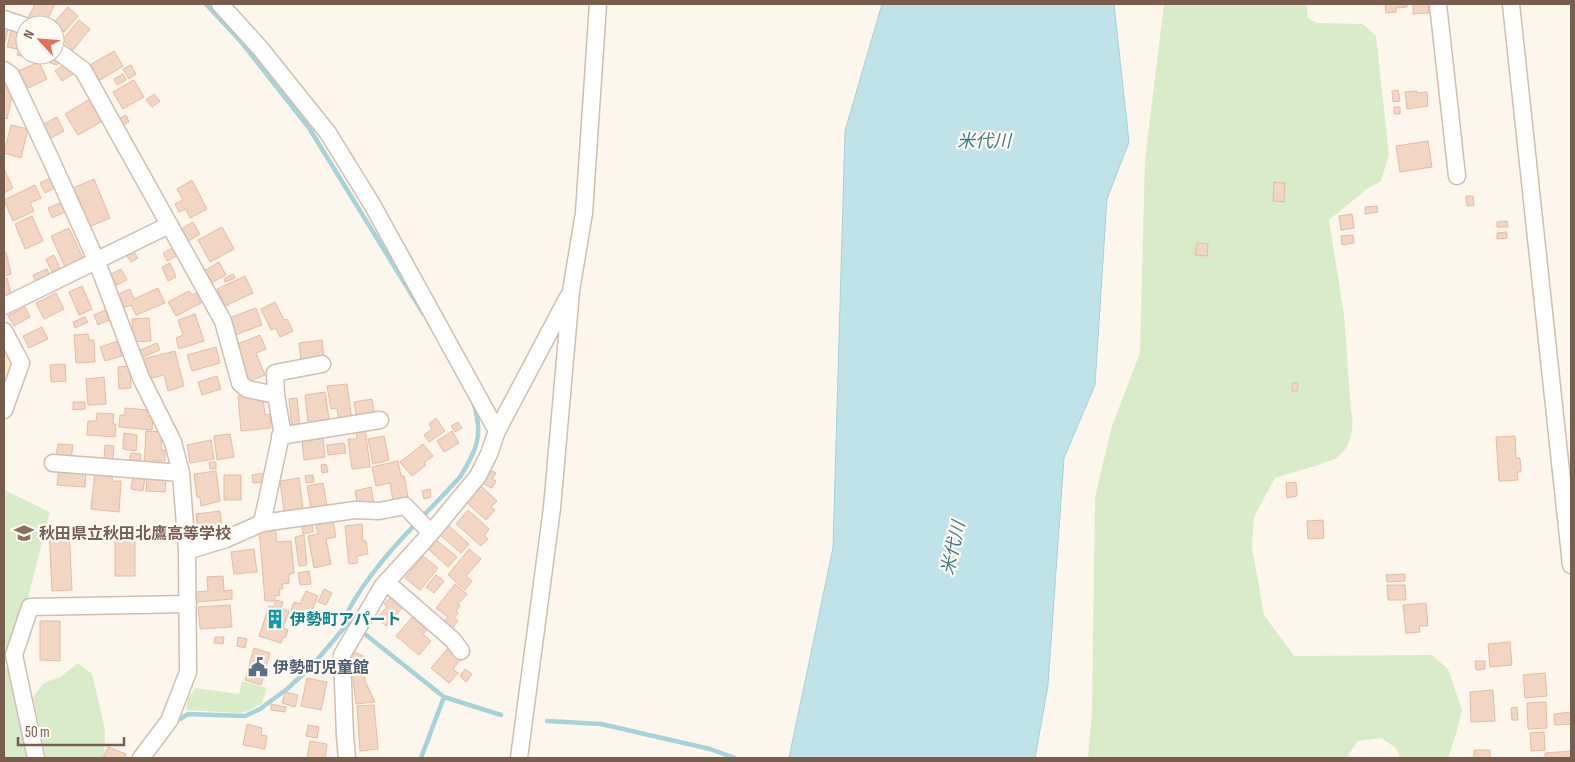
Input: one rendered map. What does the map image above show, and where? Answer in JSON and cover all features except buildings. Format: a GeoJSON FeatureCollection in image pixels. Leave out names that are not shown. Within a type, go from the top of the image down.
{"type":"FeatureCollection","features":[{"type":"Feature","properties":{"kind":"street"},"geometry":{"type":"LineString","coordinates":[[220,4],[260,48],[328,133],[382,223],[497,431]]}},
{"type":"Feature","properties":{"kind":"street"},"geometry":{"type":"LineString","coordinates":[[519,758],[552,508],[572,291],[584,213],[598,4]]}},
{"type":"Feature","properties":{"kind":"street"},"geometry":{"type":"LineString","coordinates":[[1438,4],[1457,176]]}},
{"type":"Feature","properties":{"kind":"street"},"geometry":{"type":"LineString","coordinates":[[1512,4],[1571,565]]}},
{"type":"Feature","properties":{"kind":"street"},"geometry":{"type":"LineString","coordinates":[[65,56],[83,70],[223,321],[240,383],[246,389],[276,395]]}},
{"type":"Feature","properties":{"kind":"street"},"geometry":{"type":"LineString","coordinates":[[4,70],[11,75],[97,262],[141,378],[173,442],[181,473],[188,604],[188,672],[169,721],[149,756]]}},
{"type":"Feature","properties":{"kind":"street"},"geometry":{"type":"LineString","coordinates":[[4,306],[97,262],[168,225]]}},
{"type":"Feature","properties":{"kind":"street"},"geometry":{"type":"LineString","coordinates":[[347,758],[342,655],[386,582],[428,529],[478,476],[489,454],[497,431],[572,291]]}},
{"type":"Feature","properties":{"kind":"street"},"geometry":{"type":"LineString","coordinates":[[4,331],[21,363],[4,410]]}},
{"type":"Feature","properties":{"kind":"street"},"geometry":{"type":"LineString","coordinates":[[262,523],[282,430],[276,395],[275,373],[322,364]]}},
{"type":"Feature","properties":{"kind":"street"},"geometry":{"type":"LineString","coordinates":[[280,436],[380,420]]}},
{"type":"Feature","properties":{"kind":"street"},"geometry":{"type":"LineString","coordinates":[[53,463],[181,473]]}},
{"type":"Feature","properties":{"kind":"street"},"geometry":{"type":"LineString","coordinates":[[186,551],[226,539],[262,523],[355,510],[379,512],[404,506],[428,529]]}},
{"type":"Feature","properties":{"kind":"street"},"geometry":{"type":"LineString","coordinates":[[386,582],[453,640],[461,651]]}},
{"type":"Feature","properties":{"kind":"street"},"geometry":{"type":"LineString","coordinates":[[36,758],[9,660],[14,655],[30,607],[188,604]]}},
{"type":"Feature","properties":{"kind":"green space"},"geometry":{"type":"Polygon","coordinates":[[[1164,4],[1306,4],[1308,18],[1316,23],[1363,24],[1376,36],[1389,155],[1381,181],[1367,189],[1329,220],[1344,315],[1352,417],[1351,436],[1346,447],[1338,457],[1275,478],[1254,517],[1252,547],[1264,615],[1294,656],[1432,655],[1448,669],[1462,710],[1448,758],[1400,758],[1396,748],[1381,738],[1358,741],[1348,755],[1349,758],[1088,758],[1092,712],[1095,497],[1112,426],[1140,353],[1145,160],[1164,4]]]}},
{"type":"Feature","properties":{"kind":"green space"},"geometry":{"type":"Polygon","coordinates":[[[4,490],[50,512],[27,601],[7,651],[4,650],[4,490]]]}},
{"type":"Feature","properties":{"kind":"green space"},"geometry":{"type":"Polygon","coordinates":[[[78,663],[92,674],[105,729],[104,756],[103,758],[46,758],[33,697],[44,683],[60,677],[78,663]]]}},
{"type":"Feature","properties":{"kind":"green space"},"geometry":{"type":"Polygon","coordinates":[[[4,667],[8,668],[27,758],[4,758],[4,667]]]}},
{"type":"Feature","properties":{"kind":"green space"},"geometry":{"type":"Polygon","coordinates":[[[242,681],[267,688],[262,703],[248,711],[238,713],[186,710],[188,698],[195,688],[239,694],[242,681]]]}},
{"type":"Feature","properties":{"kind":"sand"},"geometry":{"type":"Polygon","coordinates":[[[4,345],[14,362],[4,391],[4,345]]]}},
{"type":"Feature","properties":{"kind":"water","name":"米代川"},"geometry":{"type":"Polygon","coordinates":[[[882,4],[1114,4],[1129,142],[1107,199],[1095,385],[1064,458],[1048,685],[1035,758],[789,758],[833,548],[845,131],[882,4]]]}},
{"type":"Feature","properties":{"kind":"waterway"},"geometry":{"type":"LineString","coordinates":[[206,4],[243,44],[309,128],[423,313]]}},
{"type":"Feature","properties":{"kind":"waterway"},"geometry":{"type":"LineString","coordinates":[[355,626],[346,615],[370,577],[398,543],[460,477],[471,458],[478,433],[478,423],[473,402]]}},
{"type":"Feature","properties":{"kind":"waterway"},"geometry":{"type":"LineString","coordinates":[[180,719],[188,714],[245,716],[260,709],[287,689],[311,667],[350,621]]}},
{"type":"Feature","properties":{"kind":"waterway"},"geometry":{"type":"LineString","coordinates":[[361,631],[444,697],[501,715]]}},
{"type":"Feature","properties":{"kind":"waterway"},"geometry":{"type":"LineString","coordinates":[[421,758],[444,697]]}},
{"type":"Feature","properties":{"kind":"waterway"},"geometry":{"type":"LineString","coordinates":[[547,721],[601,724],[710,749],[735,758]]}},
{"type":"Feature","properties":{"kind":"place","name":"秋田県立秋田北鷹高等学校"},"geometry":{"type":"Point","coordinates":[24,533]}},
{"type":"Feature","properties":{"kind":"place","name":"伊勢町アパート"},"geometry":{"type":"Point","coordinates":[275,619]}},
{"type":"Feature","properties":{"kind":"place","name":"伊勢町児童館"},"geometry":{"type":"Point","coordinates":[258,667]}}]}
